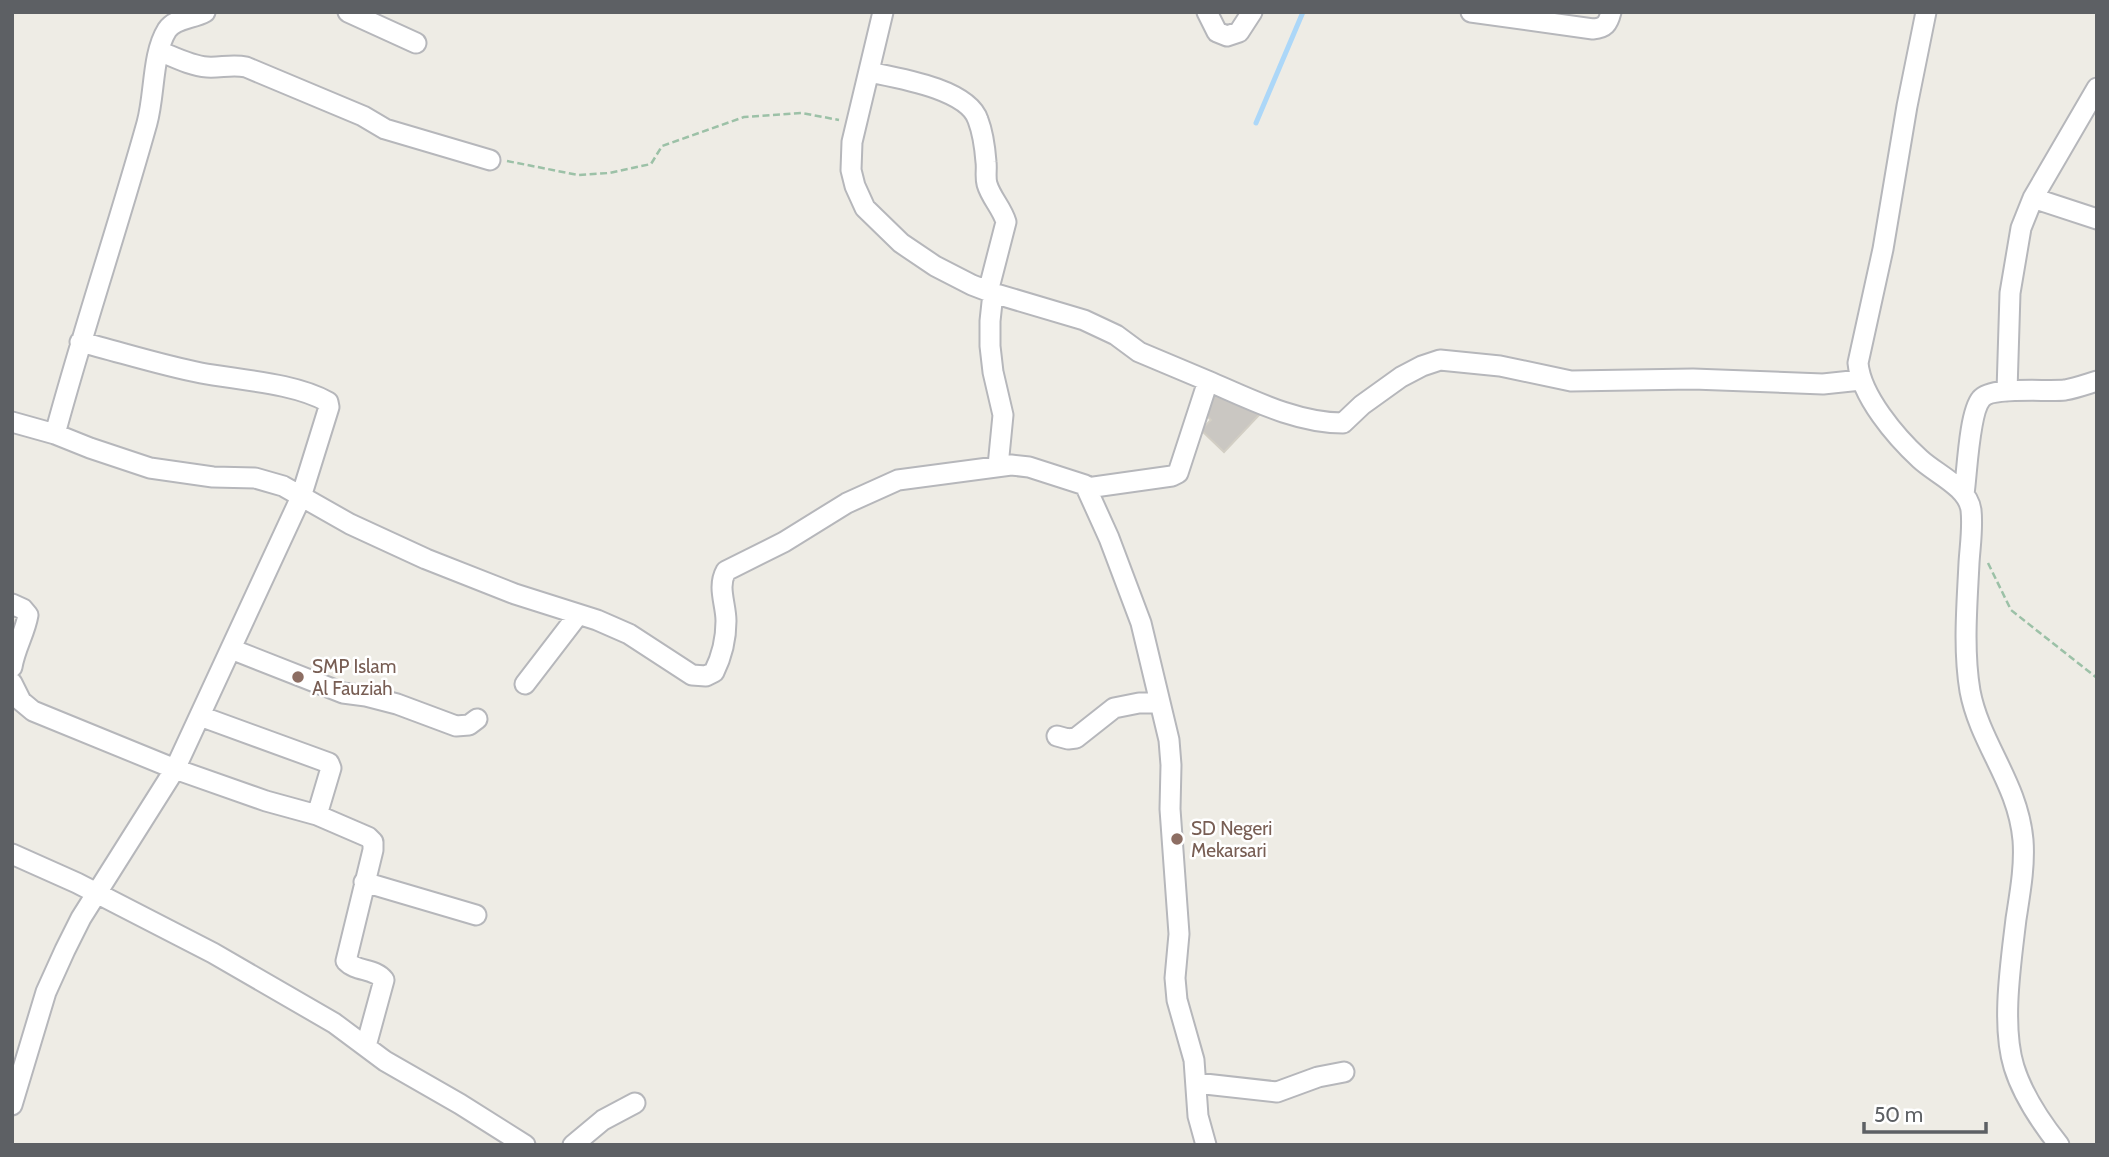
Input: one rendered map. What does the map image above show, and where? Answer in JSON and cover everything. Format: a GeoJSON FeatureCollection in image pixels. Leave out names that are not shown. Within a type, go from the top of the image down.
{"type":"FeatureCollection","features":[{"type":"Feature","properties":{"kind":"street"},"geometry":{"type":"LineString","coordinates":[[55,434],[148,119],[159,51],[169,27],[205,12]]}},
{"type":"Feature","properties":{"kind":"street"},"geometry":{"type":"LineString","coordinates":[[348,12],[416,44]]}},
{"type":"Feature","properties":{"kind":"street"},"geometry":{"type":"LineString","coordinates":[[883,12],[852,142],[851,170],[865,208],[901,243],[934,266],[990,293],[1084,320],[1116,335],[1139,352],[1268,406],[1301,417],[1343,423],[1362,405],[1401,377],[1440,360],[1500,366],[1571,381],[1693,379],[1823,384],[1861,380]]}},
{"type":"Feature","properties":{"kind":"street"},"geometry":{"type":"LineString","coordinates":[[1206,12],[1217,32],[1227,36],[1239,32],[1252,12]]}},
{"type":"Feature","properties":{"kind":"street"},"geometry":{"type":"LineString","coordinates":[[1471,12],[1593,29],[1602,28],[1608,23],[1611,12]]}},
{"type":"Feature","properties":{"kind":"street"},"geometry":{"type":"LineString","coordinates":[[1926,12],[1883,249],[1858,363],[1861,380],[1878,410],[1920,459],[1964,494],[1971,510],[1966,643],[1970,688],[1973,707],[1984,734],[2014,795],[2023,842],[2008,1014],[2009,1044],[2024,1092],[2059,1145]]}},
{"type":"Feature","properties":{"kind":"street"},"geometry":{"type":"LineString","coordinates":[[159,51],[195,65],[234,65],[246,68],[363,116],[385,129],[490,160]]}},
{"type":"Feature","properties":{"kind":"street"},"geometry":{"type":"LineString","coordinates":[[869,72],[915,82],[956,97],[973,109],[978,119],[984,146],[987,183],[1003,211],[1006,222],[990,293],[992,359],[1003,415],[998,466]]}},
{"type":"Feature","properties":{"kind":"street"},"geometry":{"type":"LineString","coordinates":[[2007,391],[2012,275],[2021,228],[2033,198],[2097,88]]}},
{"type":"Feature","properties":{"kind":"street"},"geometry":{"type":"LineString","coordinates":[[2033,198],[2097,219]]}},
{"type":"Feature","properties":{"kind":"street"},"geometry":{"type":"LineString","coordinates":[[12,1105],[46,992],[81,918],[175,769],[301,497],[327,415],[328,402],[306,393],[197,372],[80,342]]}},
{"type":"Feature","properties":{"kind":"street"},"geometry":{"type":"LineString","coordinates":[[1087,488],[1178,473],[1208,381]]}},
{"type":"Feature","properties":{"kind":"street"},"geometry":{"type":"LineString","coordinates":[[1964,494],[1973,424],[1979,401],[1985,394],[2055,391],[2097,381]]}},
{"type":"Feature","properties":{"kind":"street"},"geometry":{"type":"LineString","coordinates":[[12,422],[55,434],[150,468],[213,477],[255,478],[283,486],[349,524],[426,559],[629,634],[692,675],[706,677],[715,672],[723,648],[726,624],[721,580],[726,571],[784,542],[846,503],[898,480],[1011,465],[1029,467],[1083,485],[1087,488],[1109,538],[1141,623],[1169,740],[1170,809],[1179,934],[1175,978],[1177,1000],[1194,1060],[1198,1116],[1206,1145]]}},
{"type":"Feature","properties":{"kind":"street"},"geometry":{"type":"LineString","coordinates":[[12,604],[23,609],[28,615],[12,667]]}},
{"type":"Feature","properties":{"kind":"street"},"geometry":{"type":"LineString","coordinates":[[525,684],[578,615]]}},
{"type":"Feature","properties":{"kind":"street"},"geometry":{"type":"LineString","coordinates":[[231,649],[343,692],[397,704],[456,726],[469,725],[477,719]]}},
{"type":"Feature","properties":{"kind":"street"},"geometry":{"type":"LineString","coordinates":[[12,683],[20,701],[33,711],[175,769],[266,801],[317,815],[368,837],[373,842],[346,961],[349,965],[379,974],[384,980],[366,1046]]}},
{"type":"Feature","properties":{"kind":"street"},"geometry":{"type":"LineString","coordinates":[[1057,736],[1068,739],[1076,737],[1114,708],[1139,703],[1160,704]]}},
{"type":"Feature","properties":{"kind":"street"},"geometry":{"type":"LineString","coordinates":[[200,716],[329,763],[331,768],[317,815]]}},
{"type":"Feature","properties":{"kind":"street"},"geometry":{"type":"LineString","coordinates":[[12,855],[98,893],[213,953],[334,1023],[385,1061],[525,1145]]}},
{"type":"Feature","properties":{"kind":"street"},"geometry":{"type":"LineString","coordinates":[[364,882],[476,915]]}},
{"type":"Feature","properties":{"kind":"street"},"geometry":{"type":"LineString","coordinates":[[1196,1083],[1277,1092],[1318,1077],[1344,1072]]}},
{"type":"Feature","properties":{"kind":"street"},"geometry":{"type":"LineString","coordinates":[[573,1145],[603,1120],[635,1103]]}},
{"type":"Feature","properties":{"kind":"path"},"geometry":{"type":"LineString","coordinates":[[490,160],[514,161],[578,174],[609,173],[650,164],[662,146],[744,117],[802,113],[856,123]]}},
{"type":"Feature","properties":{"kind":"path"},"geometry":{"type":"LineString","coordinates":[[1988,564],[2011,610],[2097,678]]}},
{"type":"Feature","properties":{"kind":"building"},"geometry":{"type":"Polygon","coordinates":[[[1220,387],[1261,413],[1224,452],[1201,430],[1211,420],[1200,408],[1220,387]]]}},
{"type":"Feature","properties":{"kind":"waterway"},"geometry":{"type":"LineString","coordinates":[[1256,123],[1303,12]]}},
{"type":"Feature","properties":{"kind":"place","name":"SMP Islam Al Fauziah"},"geometry":{"type":"Point","coordinates":[298,677]}},
{"type":"Feature","properties":{"kind":"place","name":"SD Negeri Mekarsari"},"geometry":{"type":"Point","coordinates":[1177,839]}}]}
